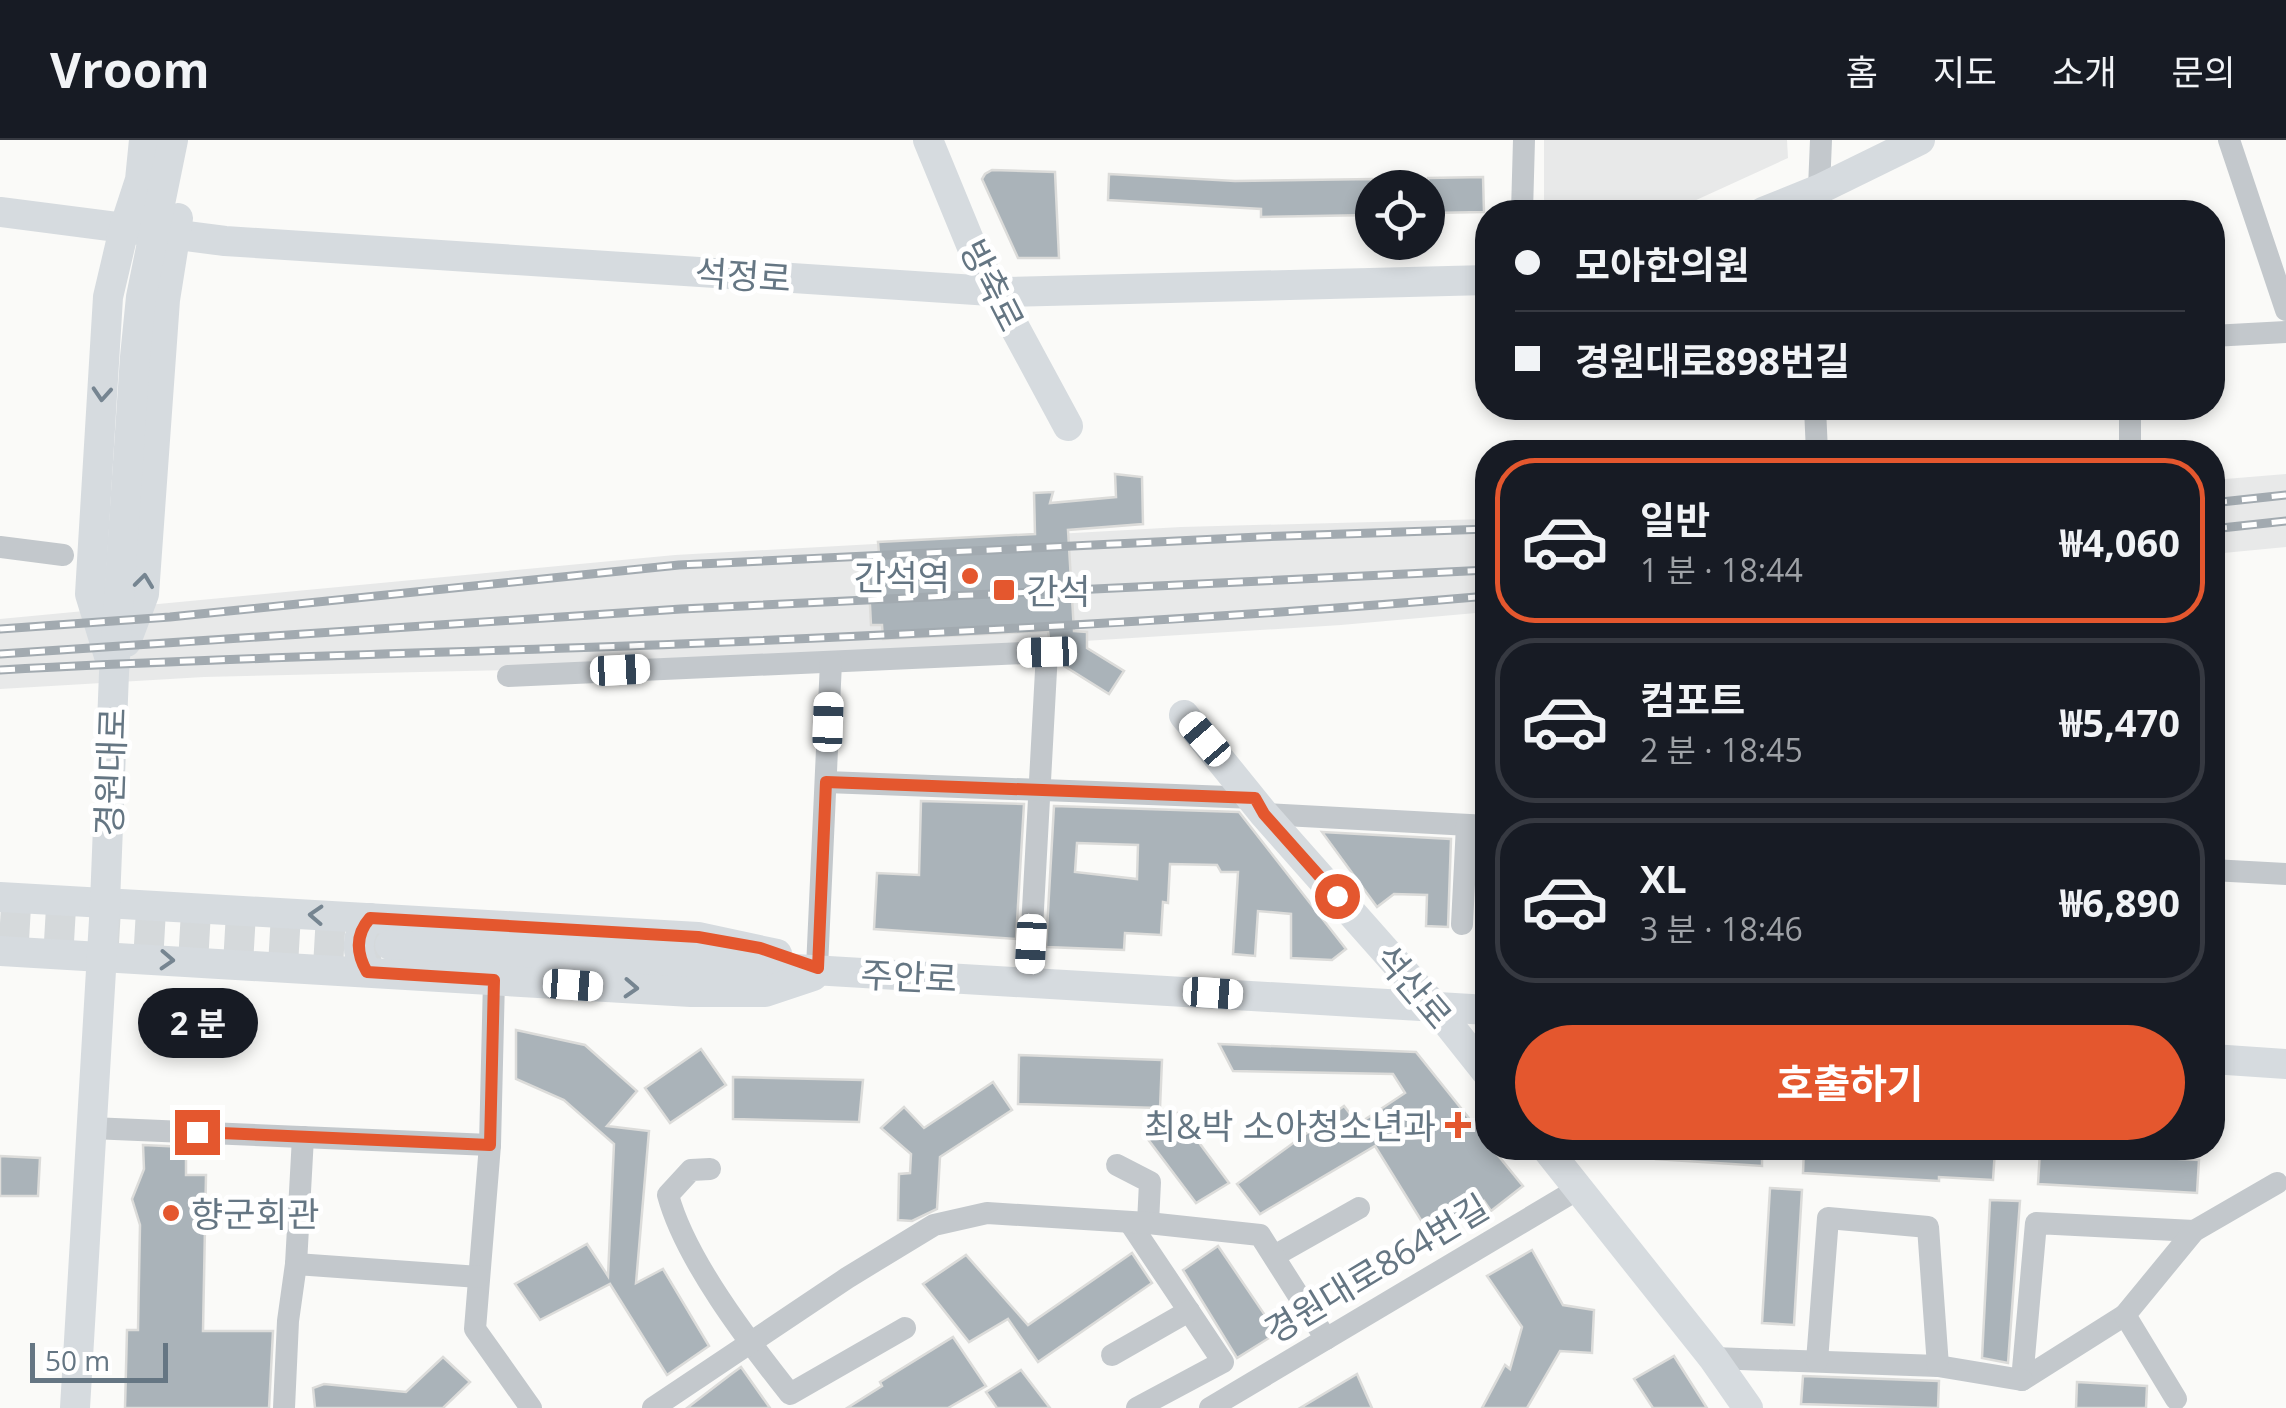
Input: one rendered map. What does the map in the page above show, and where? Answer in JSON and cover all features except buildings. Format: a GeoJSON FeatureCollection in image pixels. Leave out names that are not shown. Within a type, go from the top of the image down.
{"type":"FeatureCollection","features":[{"type":"Feature","properties":{"kind":"main road"},"geometry":{"type":"LineString","coordinates":[[114,673],[90,594],[108,297],[140,180],[144,140]]}},
{"type":"Feature","properties":{"kind":"main road","name":"경원대로"},"geometry":{"type":"LineString","coordinates":[[75,1408],[105,903],[114,673],[141,297],[173,140]]}},
{"type":"Feature","properties":{"kind":"main road"},"geometry":{"type":"LineString","coordinates":[[114,673],[144,594],[165,300],[190,140]]}},
{"type":"Feature","properties":{"kind":"main road","name":"방축로"},"geometry":{"type":"LineString","coordinates":[[928,140],[993,292],[1068,426]]}},
{"type":"Feature","properties":{"kind":"main road"},"geometry":{"type":"LineString","coordinates":[[1821,200],[1920,140]]}},
{"type":"Feature","properties":{"kind":"main road","name":"석정로"},"geometry":{"type":"LineString","coordinates":[[0,212],[225,242],[993,292],[1475,280]]}},
{"type":"Feature","properties":{"kind":"main road"},"geometry":{"type":"LineString","coordinates":[[70,221],[94,247],[104,268],[108,297]]}},
{"type":"Feature","properties":{"kind":"main road","name":"석산로"},"geometry":{"type":"LineString","coordinates":[[1184,716],[1475,1058]]}},
{"type":"Feature","properties":{"kind":"main road"},"geometry":{"type":"LineString","coordinates":[[0,897],[698,937],[760,948],[823,969]]}},
{"type":"Feature","properties":{"kind":"main road"},"geometry":{"type":"LineString","coordinates":[[367,972],[361,962],[359,936],[370,918]]}},
{"type":"Feature","properties":{"kind":"main road","name":"주안로"},"geometry":{"type":"LineString","coordinates":[[390,945],[1475,1009]]}},
{"type":"Feature","properties":{"kind":"main road"},"geometry":{"type":"LineString","coordinates":[[0,951],[690,992],[765,992],[823,969]]}},
{"type":"Feature","properties":{"kind":"main road"},"geometry":{"type":"LineString","coordinates":[[2225,1060],[2286,1064]]}},
{"type":"Feature","properties":{"kind":"main road"},"geometry":{"type":"LineString","coordinates":[[1555,1160],[1713,1358],[1748,1408]]}},
{"type":"Feature","properties":{"kind":"street"},"geometry":{"type":"LineString","coordinates":[[1522,200],[1524,140]]}},
{"type":"Feature","properties":{"kind":"street"},"geometry":{"type":"LineString","coordinates":[[1819,200],[1821,140]]}},
{"type":"Feature","properties":{"kind":"street"},"geometry":{"type":"LineString","coordinates":[[2237,143],[2286,310]]}},
{"type":"Feature","properties":{"kind":"street"},"geometry":{"type":"LineString","coordinates":[[2225,335],[2286,332]]}},
{"type":"Feature","properties":{"kind":"street"},"geometry":{"type":"LineString","coordinates":[[0,547],[63,555]]}},
{"type":"Feature","properties":{"kind":"street"},"geometry":{"type":"LineString","coordinates":[[508,676],[1047,652],[1029,982]]}},
{"type":"Feature","properties":{"kind":"street"},"geometry":{"type":"LineString","coordinates":[[823,969],[831,662]]}},
{"type":"Feature","properties":{"kind":"street"},"geometry":{"type":"LineString","coordinates":[[826,782],[1260,806],[1475,826]]}},
{"type":"Feature","properties":{"kind":"street"},"geometry":{"type":"LineString","coordinates":[[1462,924],[1475,839]]}},
{"type":"Feature","properties":{"kind":"street"},"geometry":{"type":"LineString","coordinates":[[2225,871],[2286,874]]}},
{"type":"Feature","properties":{"kind":"street"},"geometry":{"type":"LineString","coordinates":[[494,980],[490,1145],[475,1329],[532,1408]]}},
{"type":"Feature","properties":{"kind":"street"},"geometry":{"type":"LineString","coordinates":[[91,1128],[490,1145]]}},
{"type":"Feature","properties":{"kind":"street"},"geometry":{"type":"LineString","coordinates":[[284,1408],[303,1137]]}},
{"type":"Feature","properties":{"kind":"street"},"geometry":{"type":"LineString","coordinates":[[1117,1165],[1150,1182],[1139,1223],[1223,1362],[1138,1408]]}},
{"type":"Feature","properties":{"kind":"street"},"geometry":{"type":"LineString","coordinates":[[710,1168],[691,1170],[668,1194],[676,1224],[750,1344],[790,1394],[905,1328]]}},
{"type":"Feature","properties":{"kind":"street"},"geometry":{"type":"LineString","coordinates":[[1713,1358],[1938,1366],[2022,1380],[2124,1315],[2194,1231],[2277,1183]]}},
{"type":"Feature","properties":{"kind":"street","name":"경원대로864번길"},"geometry":{"type":"LineString","coordinates":[[1210,1408],[1578,1189]]}},
{"type":"Feature","properties":{"kind":"street"},"geometry":{"type":"LineString","coordinates":[[1274,1256],[1359,1208]]}},
{"type":"Feature","properties":{"kind":"street"},"geometry":{"type":"LineString","coordinates":[[653,1408],[750,1344],[852,1285],[934,1225],[987,1213],[1260,1235],[1326,1339]]}},
{"type":"Feature","properties":{"kind":"street"},"geometry":{"type":"LineString","coordinates":[[1817,1362],[1828,1218],[1928,1227],[1938,1366]]}},
{"type":"Feature","properties":{"kind":"street"},"geometry":{"type":"LineString","coordinates":[[2022,1380],[2036,1223],[2194,1231]]}},
{"type":"Feature","properties":{"kind":"street"},"geometry":{"type":"LineString","coordinates":[[296,1264],[479,1277]]}},
{"type":"Feature","properties":{"kind":"street"},"geometry":{"type":"LineString","coordinates":[[1112,1355],[1189,1311]]}},
{"type":"Feature","properties":{"kind":"street"},"geometry":{"type":"LineString","coordinates":[[2124,1315],[2176,1399]]}},
{"type":"Feature","properties":{"kind":"shaded area"},"geometry":{"type":"Polygon","coordinates":[[[1544,140],[1787,140],[1788,158],[1696,200],[1544,200],[1544,140]]]}},
{"type":"Feature","properties":{"kind":"shaded area"},"geometry":{"type":"Polygon","coordinates":[[[2286,474],[2286,547],[2225,553],[2225,479],[2286,474]]]}},
{"type":"Feature","properties":{"kind":"shaded area"},"geometry":{"type":"Polygon","coordinates":[[[1475,519],[1475,613],[1341,625],[680,666],[204,677],[0,689],[0,619],[675,555],[1181,527],[1475,519]]]}},
{"type":"Feature","properties":{"kind":"tunnel"},"geometry":{"type":"LineString","coordinates":[[0,923],[382,945]]}},
{"type":"Feature","properties":{"kind":"railway"},"geometry":{"type":"LineString","coordinates":[[2225,502],[2286,495]]}},
{"type":"Feature","properties":{"kind":"railway"},"geometry":{"type":"LineString","coordinates":[[2225,528],[2286,521]]}},
{"type":"Feature","properties":{"kind":"railway"},"geometry":{"type":"LineString","coordinates":[[0,629],[170,617],[679,565],[1475,529]]}},
{"type":"Feature","properties":{"kind":"railway"},"geometry":{"type":"LineString","coordinates":[[0,654],[681,609],[1475,571]]}},
{"type":"Feature","properties":{"kind":"railway"},"geometry":{"type":"LineString","coordinates":[[0,670],[882,635],[1475,597]]}},
{"type":"Feature","properties":{"kind":"place","name":"간석역"},"geometry":{"type":"Point","coordinates":[970,576]}},
{"type":"Feature","properties":{"kind":"place","name":"간석"},"geometry":{"type":"Point","coordinates":[1004,590]}},
{"type":"Feature","properties":{"kind":"place","name":"최&박 소아청소년과"},"geometry":{"type":"Point","coordinates":[1458,1125]}},
{"type":"Feature","properties":{"kind":"place","name":"향군회관"},"geometry":{"type":"Point","coordinates":[171,1213]}},
{"type":"Feature","properties":{"kind":"route"},"geometry":{"type":"LineString","coordinates":[[197,1132],[490,1145],[494,980],[367,972],[358,948],[363,926],[370,918],[698,937],[760,948],[818,968],[826,782],[1255,798],[1264,814],[1337,896]]}}]}
